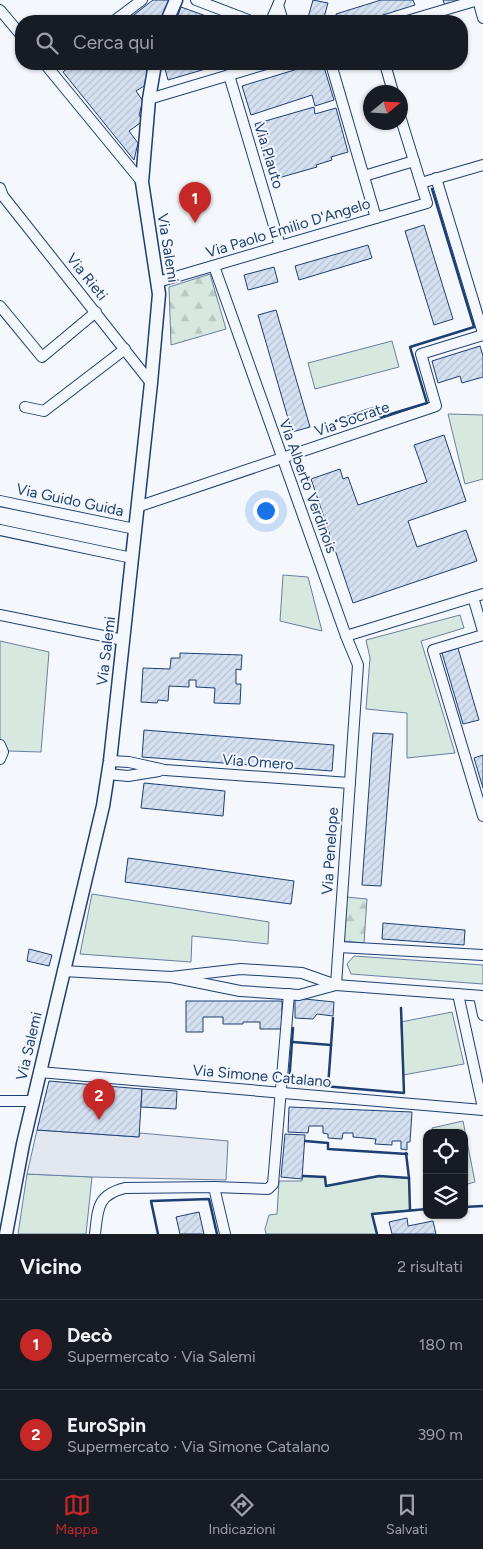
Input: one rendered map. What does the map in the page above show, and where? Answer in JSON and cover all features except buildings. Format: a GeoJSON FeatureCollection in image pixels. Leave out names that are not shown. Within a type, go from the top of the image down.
{"type":"FeatureCollection","features":[{"type":"Feature","properties":{"kind":"street"},"geometry":{"type":"LineString","coordinates":[[122,15],[142,0]]}},
{"type":"Feature","properties":{"kind":"street"},"geometry":{"type":"LineString","coordinates":[[170,15],[176,0]]}},
{"type":"Feature","properties":{"kind":"street"},"geometry":{"type":"LineString","coordinates":[[196,0],[235,15]]}},
{"type":"Feature","properties":{"kind":"street"},"geometry":{"type":"LineString","coordinates":[[427,15],[478,0],[483,18]]}},
{"type":"Feature","properties":{"kind":"street"},"geometry":{"type":"LineString","coordinates":[[274,15],[279,2]]}},
{"type":"Feature","properties":{"kind":"street"},"geometry":{"type":"LineString","coordinates":[[279,2],[282,15]]}},
{"type":"Feature","properties":{"kind":"street"},"geometry":{"type":"LineString","coordinates":[[0,10],[15,28]]}},
{"type":"Feature","properties":{"kind":"street"},"geometry":{"type":"LineString","coordinates":[[50,70],[142,182]]}},
{"type":"Feature","properties":{"kind":"street","name":"Via Salemi"},"geometry":{"type":"LineString","coordinates":[[6,1234],[9,1211],[39,1072],[103,806],[110,761],[159,294],[142,182],[149,99],[154,70]]}},
{"type":"Feature","properties":{"kind":"street"},"geometry":{"type":"LineString","coordinates":[[149,99],[246,70]]}},
{"type":"Feature","properties":{"kind":"street"},"geometry":{"type":"LineString","coordinates":[[333,70],[376,218]]}},
{"type":"Feature","properties":{"kind":"street"},"geometry":{"type":"LineString","coordinates":[[387,70],[391,85]]}},
{"type":"Feature","properties":{"kind":"street","name":"Via Plauto"},"geometry":{"type":"LineString","coordinates":[[229,75],[280,246]]}},
{"type":"Feature","properties":{"kind":"street"},"geometry":{"type":"LineString","coordinates":[[404,130],[421,183],[483,165]]}},
{"type":"Feature","properties":{"kind":"street"},"geometry":{"type":"LineString","coordinates":[[364,176],[414,161]]}},
{"type":"Feature","properties":{"kind":"street"},"geometry":{"type":"LineString","coordinates":[[436,178],[483,334]]}},
{"type":"Feature","properties":{"kind":"street","name":"Via Paolo Emilio D'Angelo"},"geometry":{"type":"LineString","coordinates":[[158,282],[427,203],[421,183]]}},
{"type":"Feature","properties":{"kind":"street","name":"Via Rieti"},"geometry":{"type":"LineString","coordinates":[[0,188],[3,196],[151,383]]}},
{"type":"Feature","properties":{"kind":"street","name":"Via Alberto Verdinois"},"geometry":{"type":"LineString","coordinates":[[214,266],[358,665],[355,719]]}},
{"type":"Feature","properties":{"kind":"street"},"geometry":{"type":"LineString","coordinates":[[0,306],[42,357],[96,312]]}},
{"type":"Feature","properties":{"kind":"street","name":"Via Socrate"},"geometry":{"type":"LineString","coordinates":[[137,507],[436,406],[421,354],[483,334]]}},
{"type":"Feature","properties":{"kind":"street"},"geometry":{"type":"LineString","coordinates":[[25,408],[44,411],[125,349]]}},
{"type":"Feature","properties":{"kind":"street","name":"Via Guido Guida"},"geometry":{"type":"LineString","coordinates":[[0,501],[134,529]]}},
{"type":"Feature","properties":{"kind":"street"},"geometry":{"type":"LineString","coordinates":[[0,530],[132,558]]}},
{"type":"Feature","properties":{"kind":"street"},"geometry":{"type":"LineString","coordinates":[[346,636],[478,595],[483,631]]}},
{"type":"Feature","properties":{"kind":"street"},"geometry":{"type":"LineString","coordinates":[[0,615],[123,640]]}},
{"type":"Feature","properties":{"kind":"street"},"geometry":{"type":"LineString","coordinates":[[483,635],[433,650],[483,816]]}},
{"type":"Feature","properties":{"kind":"street","name":"Via Penelope"},"geometry":{"type":"LineString","coordinates":[[336,985],[355,719]]}},
{"type":"Feature","properties":{"kind":"street"},"geometry":{"type":"LineString","coordinates":[[0,745],[3,752],[0,759]]}},
{"type":"Feature","properties":{"kind":"street"},"geometry":{"type":"LineString","coordinates":[[110,761],[129,762],[164,770]]}},
{"type":"Feature","properties":{"kind":"street"},"geometry":{"type":"LineString","coordinates":[[108,774],[128,776],[164,770]]}},
{"type":"Feature","properties":{"kind":"street","name":"Via Omero"},"geometry":{"type":"LineString","coordinates":[[164,770],[350,783]]}},
{"type":"Feature","properties":{"kind":"street"},"geometry":{"type":"LineString","coordinates":[[338,947],[483,955]]}},
{"type":"Feature","properties":{"kind":"street"},"geometry":{"type":"LineString","coordinates":[[171,977],[241,969],[302,973],[336,985],[481,996],[483,1014]]}},
{"type":"Feature","properties":{"kind":"street"},"geometry":{"type":"LineString","coordinates":[[63,971],[171,977],[240,991],[299,995],[336,985]]}},
{"type":"Feature","properties":{"kind":"street"},"geometry":{"type":"LineString","coordinates":[[95,1234],[98,1206],[104,1197],[113,1191],[126,1188],[268,1188],[273,1184],[289,994]]}},
{"type":"Feature","properties":{"kind":"street"},"geometry":{"type":"LineString","coordinates":[[458,994],[483,1109]]}},
{"type":"Feature","properties":{"kind":"street","name":"Via Simone Catalano"},"geometry":{"type":"LineString","coordinates":[[39,1072],[483,1109]]}},
{"type":"Feature","properties":{"kind":"street"},"geometry":{"type":"LineString","coordinates":[[0,1101],[33,1101]]}},
{"type":"Feature","properties":{"kind":"street"},"geometry":{"type":"LineString","coordinates":[[214,1188],[226,1234]]}},
{"type":"Feature","properties":{"kind":"street"},"geometry":{"type":"LineString","coordinates":[[0,1234],[9,1211]]}},
{"type":"Feature","properties":{"kind":"green space"},"geometry":{"type":"Polygon","coordinates":[[[210,274],[226,329],[171,345],[169,287],[210,274]]]}},
{"type":"Feature","properties":{"kind":"green space"},"geometry":{"type":"Polygon","coordinates":[[[392,341],[399,367],[315,389],[308,363],[392,341]]]}},
{"type":"Feature","properties":{"kind":"green space"},"geometry":{"type":"Polygon","coordinates":[[[448,414],[483,415],[483,479],[465,484],[448,414]]]}},
{"type":"Feature","properties":{"kind":"green space"},"geometry":{"type":"Polygon","coordinates":[[[283,575],[308,577],[322,631],[280,621],[283,575]]]}},
{"type":"Feature","properties":{"kind":"green space"},"geometry":{"type":"Polygon","coordinates":[[[460,615],[464,628],[421,641],[455,753],[407,758],[407,713],[366,709],[370,658],[366,640],[460,615]]]}},
{"type":"Feature","properties":{"kind":"green space"},"geometry":{"type":"Polygon","coordinates":[[[0,641],[49,652],[41,752],[8,751],[0,739],[0,641]]]}},
{"type":"Feature","properties":{"kind":"green space"},"geometry":{"type":"Polygon","coordinates":[[[92,894],[269,922],[268,944],[192,936],[191,962],[80,954],[92,894]]]}},
{"type":"Feature","properties":{"kind":"green space"},"geometry":{"type":"Polygon","coordinates":[[[346,897],[367,899],[364,943],[343,941],[346,897]]]}},
{"type":"Feature","properties":{"kind":"green space"},"geometry":{"type":"Polygon","coordinates":[[[354,956],[483,965],[483,984],[351,974],[347,964],[354,956]]]}},
{"type":"Feature","properties":{"kind":"green space"},"geometry":{"type":"Polygon","coordinates":[[[452,1012],[464,1064],[403,1075],[401,1022],[452,1012]]]}},
{"type":"Feature","properties":{"kind":"green space"},"geometry":{"type":"Polygon","coordinates":[[[463,1121],[465,1129],[432,1129],[463,1121]]]}},
{"type":"Feature","properties":{"kind":"green space"},"geometry":{"type":"Polygon","coordinates":[[[468,1146],[475,1182],[468,1184],[468,1146]]]}},
{"type":"Feature","properties":{"kind":"green space"},"geometry":{"type":"Polygon","coordinates":[[[27,1174],[92,1177],[86,1234],[18,1234],[27,1174]]]}},
{"type":"Feature","properties":{"kind":"green space"},"geometry":{"type":"Polygon","coordinates":[[[303,1176],[325,1177],[326,1186],[379,1176],[409,1178],[410,1210],[372,1214],[377,1234],[266,1234],[265,1229],[269,1215],[277,1214],[279,1181],[302,1181],[303,1176]]]}},
{"type":"Feature","properties":{"kind":"shaded area"},"geometry":{"type":"Polygon","coordinates":[[[37,1130],[139,1137],[140,1133],[228,1141],[226,1180],[27,1174],[37,1130]]]}},
{"type":"Feature","properties":{"kind":"wall"},"geometry":{"type":"LineString","coordinates":[[336,421],[373,408],[381,417],[427,403],[410,347],[474,327],[432,189]]}},
{"type":"Feature","properties":{"kind":"wall"},"geometry":{"type":"LineString","coordinates":[[293,1028],[289,1083],[404,1093],[401,1008]]}},
{"type":"Feature","properties":{"kind":"wall"},"geometry":{"type":"LineString","coordinates":[[328,1087],[333,1018]]}},
{"type":"Feature","properties":{"kind":"wall"},"geometry":{"type":"LineString","coordinates":[[293,1042],[331,1045]]}},
{"type":"Feature","properties":{"kind":"wall"},"geometry":{"type":"LineString","coordinates":[[305,1141],[328,1143],[328,1149],[407,1154]]}},
{"type":"Feature","properties":{"kind":"wall"},"geometry":{"type":"LineString","coordinates":[[406,1153],[409,1178]]}},
{"type":"Feature","properties":{"kind":"wall"},"geometry":{"type":"LineString","coordinates":[[303,1176],[325,1177],[326,1186],[379,1176],[409,1178],[410,1210]]}},
{"type":"Feature","properties":{"kind":"wall"},"geometry":{"type":"LineString","coordinates":[[158,1234],[151,1201],[209,1199],[217,1234]]}},
{"type":"Feature","properties":{"kind":"wall"},"geometry":{"type":"LineString","coordinates":[[468,1207],[483,1206]]}},
{"type":"Feature","properties":{"kind":"wall"},"geometry":{"type":"LineString","coordinates":[[377,1234],[372,1214],[423,1209]]}},
{"type":"Feature","properties":{"kind":"place","name":"Decò"},"geometry":{"type":"Point","coordinates":[195,223]}},
{"type":"Feature","properties":{"kind":"place","name":"EuroSpin"},"geometry":{"type":"Point","coordinates":[99,1120]}}]}
